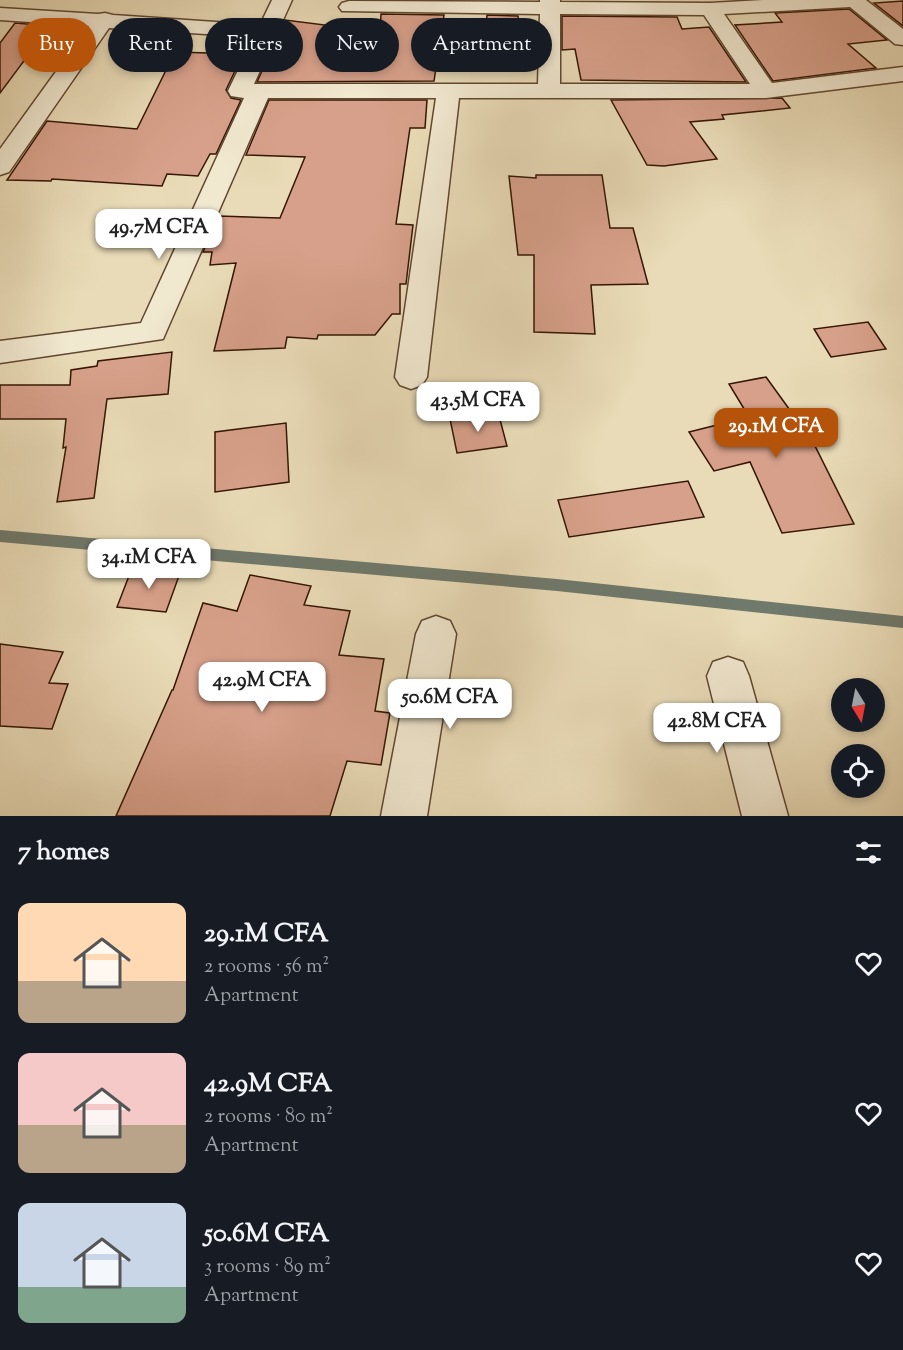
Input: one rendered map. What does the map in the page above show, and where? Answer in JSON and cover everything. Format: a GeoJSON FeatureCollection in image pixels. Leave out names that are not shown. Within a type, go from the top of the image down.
{"type":"FeatureCollection","features":[{"type":"Feature","properties":{"kind":"street"},"geometry":{"type":"LineString","coordinates":[[274,18],[282,0]]}},
{"type":"Feature","properties":{"kind":"street"},"geometry":{"type":"LineString","coordinates":[[349,7],[550,4],[710,9],[855,1],[903,39]]}},
{"type":"Feature","properties":{"kind":"street"},"geometry":{"type":"LineString","coordinates":[[549,91],[550,4]]}},
{"type":"Feature","properties":{"kind":"street"},"geometry":{"type":"LineString","coordinates":[[6,9],[105,20],[205,27]]}},
{"type":"Feature","properties":{"kind":"street"},"geometry":{"type":"LineString","coordinates":[[710,9],[766,90]]}},
{"type":"Feature","properties":{"kind":"street"},"geometry":{"type":"LineString","coordinates":[[0,167],[105,20]]}},
{"type":"Feature","properties":{"kind":"street"},"geometry":{"type":"LineString","coordinates":[[248,72],[239,91],[766,90],[903,74]]}},
{"type":"Feature","properties":{"kind":"street"},"geometry":{"type":"LineString","coordinates":[[0,352],[152,332],[259,91]]}},
{"type":"Feature","properties":{"kind":"street"},"geometry":{"type":"LineString","coordinates":[[411,377],[448,92]]}},
{"type":"Feature","properties":{"kind":"street"},"geometry":{"type":"LineString","coordinates":[[404,816],[435,634]]}},
{"type":"Feature","properties":{"kind":"street"},"geometry":{"type":"LineString","coordinates":[[728,676],[765,816]]}},
{"type":"Feature","properties":{"kind":"building"},"geometry":{"type":"Polygon","coordinates":[[[903,1],[903,26],[874,3],[903,1]]]}},
{"type":"Feature","properties":{"kind":"building"},"geometry":{"type":"Polygon","coordinates":[[[849,9],[887,40],[848,44],[876,68],[773,81],[735,25],[782,22],[775,13],[849,9]]]}},
{"type":"Feature","properties":{"kind":"building"},"geometry":{"type":"Polygon","coordinates":[[[381,14],[444,15],[444,18],[411,18],[411,72],[435,72],[434,81],[257,82],[262,72],[303,72],[303,22],[315,24],[315,72],[399,72],[399,18],[381,18],[381,14]]]}},
{"type":"Feature","properties":{"kind":"building"},"geometry":{"type":"Polygon","coordinates":[[[487,15],[518,16],[518,18],[487,18],[487,15]]]}},
{"type":"Feature","properties":{"kind":"building"},"geometry":{"type":"Polygon","coordinates":[[[562,16],[677,17],[682,29],[709,27],[746,82],[581,80],[575,49],[562,50],[562,16]]]}},
{"type":"Feature","properties":{"kind":"building"},"geometry":{"type":"Polygon","coordinates":[[[15,23],[18,23],[18,69],[0,93],[0,43],[15,23]]]}},
{"type":"Feature","properties":{"kind":"building"},"geometry":{"type":"Polygon","coordinates":[[[193,53],[205,53],[205,72],[234,72],[226,90],[231,98],[241,100],[216,154],[210,154],[198,176],[167,174],[162,186],[52,179],[51,181],[7,180],[47,121],[137,129],[165,72],[193,72],[193,53]]]}},
{"type":"Feature","properties":{"kind":"building"},"geometry":{"type":"Polygon","coordinates":[[[782,98],[790,108],[722,115],[724,119],[690,122],[717,159],[664,166],[647,165],[611,100],[782,98]]]}},
{"type":"Feature","properties":{"kind":"building"},"geometry":{"type":"Polygon","coordinates":[[[269,100],[427,100],[425,128],[410,128],[396,224],[413,225],[406,284],[400,284],[400,314],[392,314],[375,335],[318,335],[317,339],[287,337],[285,348],[214,351],[236,263],[210,265],[212,252],[203,252],[219,216],[280,218],[305,157],[246,155],[269,100]]]}},
{"type":"Feature","properties":{"kind":"building"},"geometry":{"type":"Polygon","coordinates":[[[536,175],[602,175],[610,228],[633,228],[648,284],[591,285],[595,334],[534,332],[534,255],[518,255],[509,176],[536,178],[536,175]]]}},
{"type":"Feature","properties":{"kind":"building"},"geometry":{"type":"Polygon","coordinates":[[[868,322],[886,349],[831,357],[814,329],[868,322]]]}},
{"type":"Feature","properties":{"kind":"building"},"geometry":{"type":"Polygon","coordinates":[[[172,352],[168,394],[107,399],[94,498],[57,502],[66,447],[63,448],[66,419],[0,419],[0,385],[70,385],[71,370],[97,366],[98,361],[172,352]]]}},
{"type":"Feature","properties":{"kind":"building"},"geometry":{"type":"Polygon","coordinates":[[[766,377],[813,442],[854,524],[782,533],[750,462],[714,471],[689,432],[749,417],[729,384],[766,377]]]}},
{"type":"Feature","properties":{"kind":"building"},"geometry":{"type":"Polygon","coordinates":[[[498,412],[507,446],[457,453],[450,419],[498,412]]]}},
{"type":"Feature","properties":{"kind":"building"},"geometry":{"type":"Polygon","coordinates":[[[286,423],[289,482],[215,492],[215,432],[286,423]]]}},
{"type":"Feature","properties":{"kind":"building"},"geometry":{"type":"Polygon","coordinates":[[[688,481],[704,517],[569,537],[558,500],[688,481]]]}},
{"type":"Feature","properties":{"kind":"building"},"geometry":{"type":"Polygon","coordinates":[[[132,568],[180,573],[166,612],[117,607],[132,568]]]}},
{"type":"Feature","properties":{"kind":"building"},"geometry":{"type":"Polygon","coordinates":[[[250,575],[311,586],[304,605],[350,611],[339,655],[384,659],[375,711],[390,713],[381,765],[347,761],[330,816],[116,816],[173,690],[203,603],[237,611],[250,575]]]}},
{"type":"Feature","properties":{"kind":"building"},"geometry":{"type":"Polygon","coordinates":[[[0,644],[63,652],[49,683],[68,684],[52,729],[0,726],[0,644]]]}},
{"type":"Feature","properties":{"kind":"waterway"},"geometry":{"type":"LineString","coordinates":[[0,536],[557,585],[903,622]]}}]}
